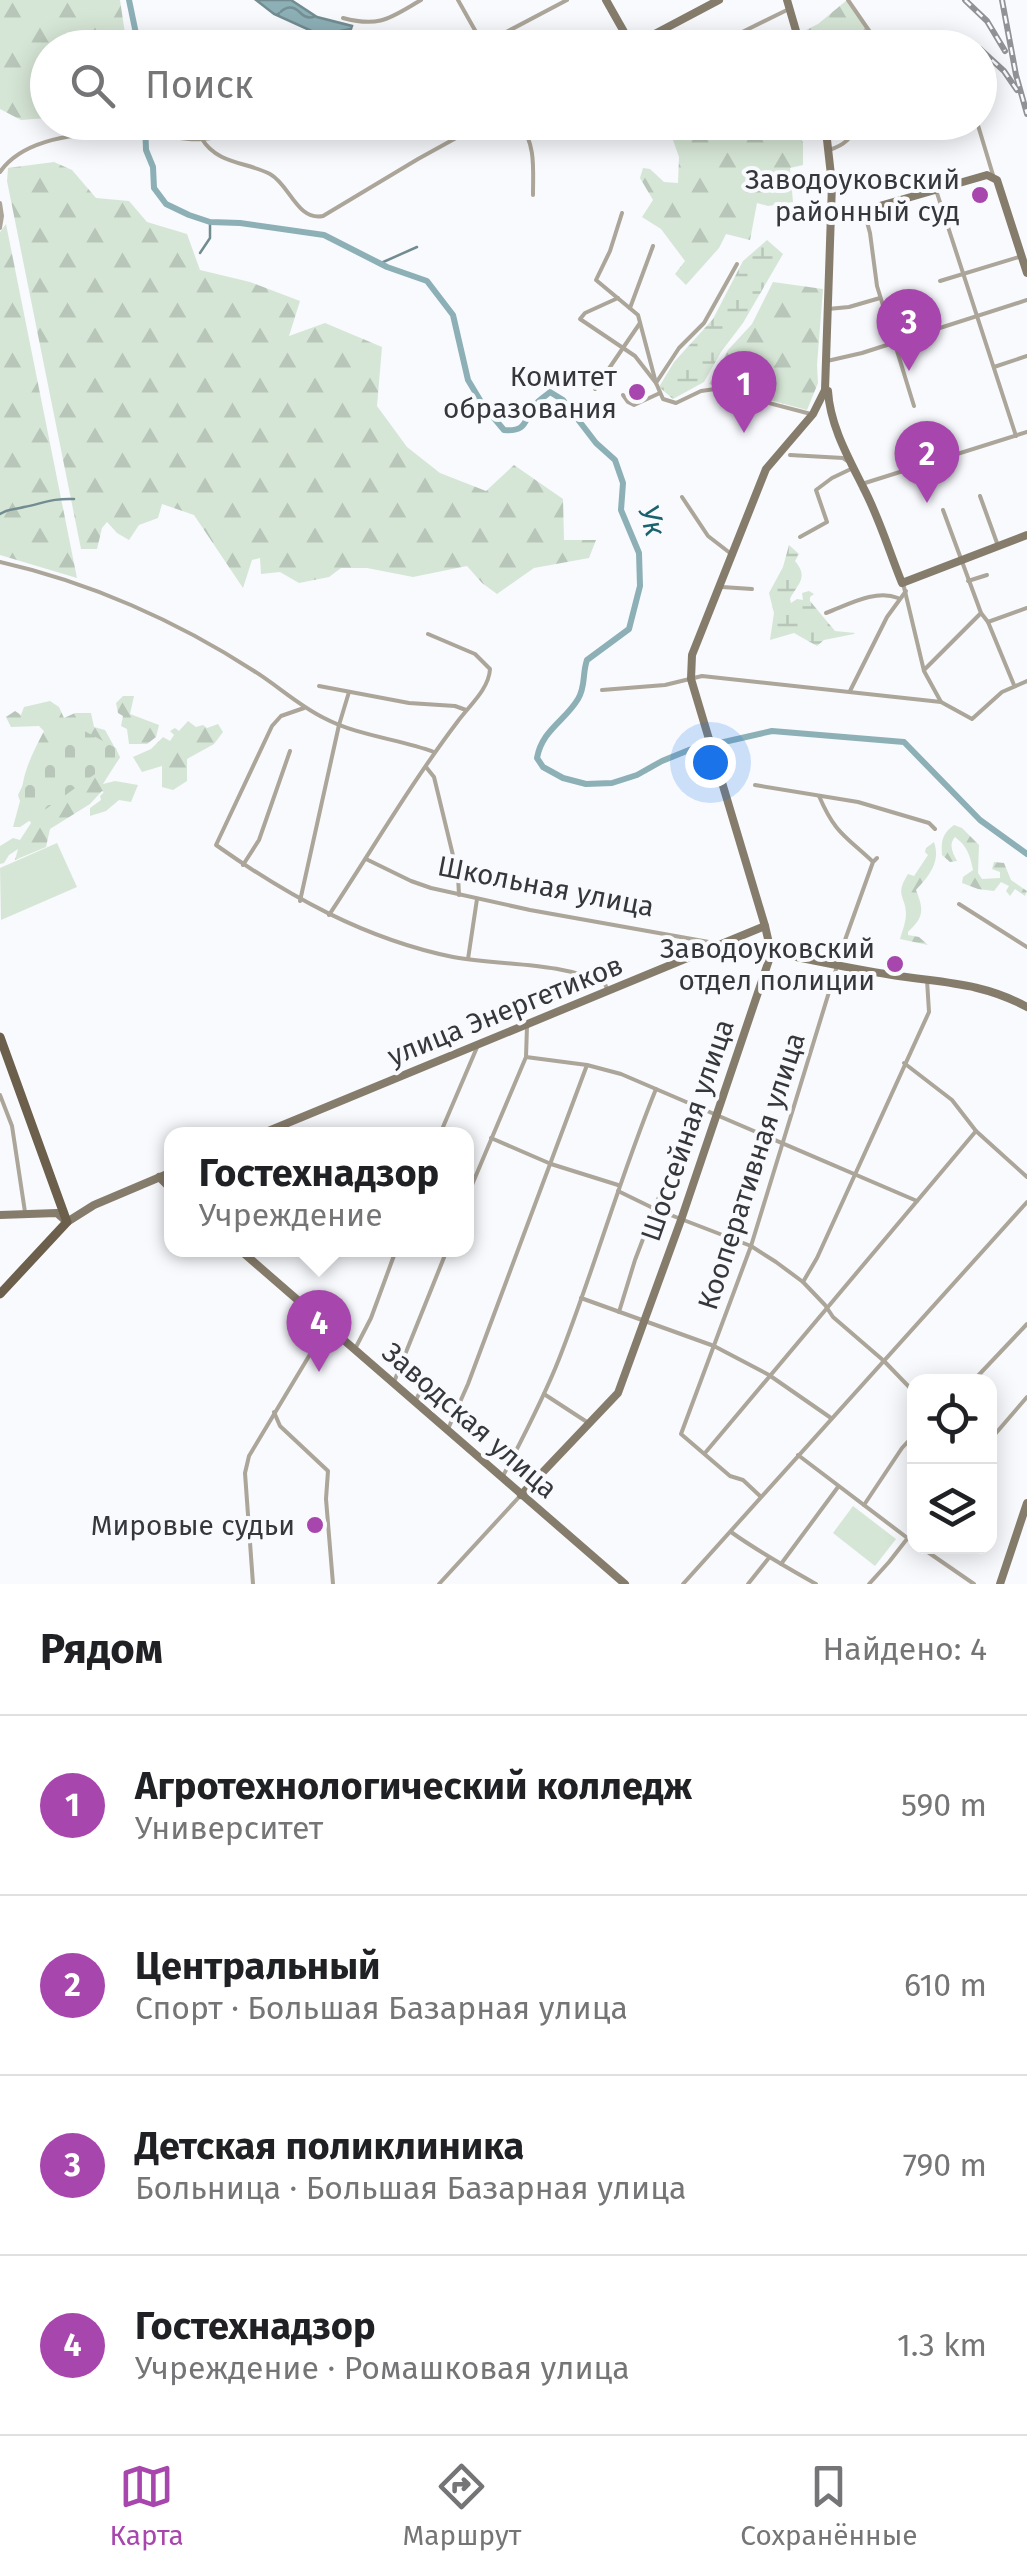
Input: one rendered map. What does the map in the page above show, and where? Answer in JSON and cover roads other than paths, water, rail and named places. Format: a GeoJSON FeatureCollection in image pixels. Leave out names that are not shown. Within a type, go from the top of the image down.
{"type":"FeatureCollection","features":[{"type":"Feature","properties":{"kind":"main road"},"geometry":{"type":"LineString","coordinates":[[0,1038],[68,1222],[0,1294]]}},
{"type":"Feature","properties":{"kind":"street"},"geometry":{"type":"LineString","coordinates":[[343,18],[374,24],[421,0]]}},
{"type":"Feature","properties":{"kind":"street"},"geometry":{"type":"LineString","coordinates":[[458,0],[476,30]]}},
{"type":"Feature","properties":{"kind":"street"},"geometry":{"type":"LineString","coordinates":[[514,30],[567,0]]}},
{"type":"Feature","properties":{"kind":"street"},"geometry":{"type":"LineString","coordinates":[[606,0],[621,30]]}},
{"type":"Feature","properties":{"kind":"street"},"geometry":{"type":"LineString","coordinates":[[662,30],[719,0]]}},
{"type":"Feature","properties":{"kind":"street"},"geometry":{"type":"LineString","coordinates":[[848,0],[869,30]]}},
{"type":"Feature","properties":{"kind":"street"},"geometry":{"type":"LineString","coordinates":[[742,30],[788,4],[796,30]]}},
{"type":"Feature","properties":{"kind":"street"},"geometry":{"type":"LineString","coordinates":[[0,172],[6,163],[37,146],[62,140]]}},
{"type":"Feature","properties":{"kind":"street"},"geometry":{"type":"LineString","coordinates":[[202,140],[218,156],[272,175],[316,218],[452,140]]}},
{"type":"Feature","properties":{"kind":"street"},"geometry":{"type":"LineString","coordinates":[[530,140],[533,195]]}},
{"type":"Feature","properties":{"kind":"street","name":"Шоссейная улица"},"geometry":{"type":"LineString","coordinates":[[521,1495],[618,1392],[681,1220],[770,952],[691,679],[692,655],[766,469],[813,414],[823,395],[832,184],[828,140]]}},
{"type":"Feature","properties":{"kind":"street"},"geometry":{"type":"LineString","coordinates":[[829,150],[849,140]]}},
{"type":"Feature","properties":{"kind":"street"},"geometry":{"type":"LineString","coordinates":[[982,140],[1027,273]]}},
{"type":"Feature","properties":{"kind":"street"},"geometry":{"type":"LineString","coordinates":[[831,220],[987,175],[993,177]]}},
{"type":"Feature","properties":{"kind":"street"},"geometry":{"type":"LineString","coordinates":[[936,190],[1016,436]]}},
{"type":"Feature","properties":{"kind":"street"},"geometry":{"type":"LineString","coordinates":[[0,203],[0,228]]}},
{"type":"Feature","properties":{"kind":"street"},"geometry":{"type":"LineString","coordinates":[[864,211],[880,298],[914,406]]}},
{"type":"Feature","properties":{"kind":"street"},"geometry":{"type":"LineString","coordinates":[[622,213],[596,280],[638,315],[656,383],[667,402],[676,403],[715,389],[813,414],[835,427]]}},
{"type":"Feature","properties":{"kind":"street"},"geometry":{"type":"LineString","coordinates":[[630,308],[653,246]]}},
{"type":"Feature","properties":{"kind":"street"},"geometry":{"type":"LineString","coordinates":[[940,281],[1022,256]]}},
{"type":"Feature","properties":{"kind":"street"},"geometry":{"type":"LineString","coordinates":[[656,383],[679,348],[708,317],[737,264]]}},
{"type":"Feature","properties":{"kind":"street"},"geometry":{"type":"LineString","coordinates":[[618,298],[585,313],[580,320],[635,356],[656,383]]}},
{"type":"Feature","properties":{"kind":"street"},"geometry":{"type":"LineString","coordinates":[[828,309],[880,298]]}},
{"type":"Feature","properties":{"kind":"street"},"geometry":{"type":"LineString","coordinates":[[827,361],[1027,300]]}},
{"type":"Feature","properties":{"kind":"street"},"geometry":{"type":"LineString","coordinates":[[596,390],[640,324]]}},
{"type":"Feature","properties":{"kind":"street"},"geometry":{"type":"LineString","coordinates":[[994,366],[1027,356]]}},
{"type":"Feature","properties":{"kind":"street"},"geometry":{"type":"LineString","coordinates":[[826,379],[835,427],[904,587],[924,671],[941,702]]}},
{"type":"Feature","properties":{"kind":"street"},"geometry":{"type":"LineString","coordinates":[[623,395],[634,405],[660,394]]}},
{"type":"Feature","properties":{"kind":"street"},"geometry":{"type":"LineString","coordinates":[[862,484],[1027,432]]}},
{"type":"Feature","properties":{"kind":"street"},"geometry":{"type":"LineString","coordinates":[[790,455],[843,458],[851,466]]}},
{"type":"Feature","properties":{"kind":"street"},"geometry":{"type":"LineString","coordinates":[[800,537],[827,522],[816,494],[818,488],[851,466]]}},
{"type":"Feature","properties":{"kind":"street"},"geometry":{"type":"LineString","coordinates":[[980,496],[997,545]]}},
{"type":"Feature","properties":{"kind":"street"},"geometry":{"type":"LineString","coordinates":[[682,497],[708,536],[732,554]]}},
{"type":"Feature","properties":{"kind":"street"},"geometry":{"type":"LineString","coordinates":[[943,510],[980,613],[988,622],[1014,685]]}},
{"type":"Feature","properties":{"kind":"street"},"geometry":{"type":"LineString","coordinates":[[848,693],[904,587],[960,560],[1027,535]]}},
{"type":"Feature","properties":{"kind":"street"},"geometry":{"type":"LineString","coordinates":[[0,562],[84,587],[145,612],[238,662],[304,708],[339,725],[434,752]]}},
{"type":"Feature","properties":{"kind":"street"},"geometry":{"type":"LineString","coordinates":[[968,581],[987,575]]}},
{"type":"Feature","properties":{"kind":"street"},"geometry":{"type":"LineString","coordinates":[[719,586],[752,589]]}},
{"type":"Feature","properties":{"kind":"street"},"geometry":{"type":"LineString","coordinates":[[826,613],[879,596],[899,599]]}},
{"type":"Feature","properties":{"kind":"street"},"geometry":{"type":"LineString","coordinates":[[988,622],[1027,608]]}},
{"type":"Feature","properties":{"kind":"street"},"geometry":{"type":"LineString","coordinates":[[924,671],[980,613]]}},
{"type":"Feature","properties":{"kind":"street"},"geometry":{"type":"LineString","coordinates":[[329,915],[434,752],[490,676],[490,669],[475,654],[428,634]]}},
{"type":"Feature","properties":{"kind":"street"},"geometry":{"type":"LineString","coordinates":[[602,690],[666,685],[702,676],[941,702],[972,719],[990,701],[1027,681]]}},
{"type":"Feature","properties":{"kind":"street"},"geometry":{"type":"LineString","coordinates":[[319,686],[466,710]]}},
{"type":"Feature","properties":{"kind":"street"},"geometry":{"type":"LineString","coordinates":[[300,901],[349,692]]}},
{"type":"Feature","properties":{"kind":"street"},"geometry":{"type":"LineString","coordinates":[[304,708],[281,716],[272,726],[216,846],[300,901],[406,944],[468,958],[580,974],[604,984],[608,992]]}},
{"type":"Feature","properties":{"kind":"street"},"geometry":{"type":"LineString","coordinates":[[243,865],[259,840],[290,751]]}},
{"type":"Feature","properties":{"kind":"street"},"geometry":{"type":"LineString","coordinates":[[426,767],[434,777],[459,895]]}},
{"type":"Feature","properties":{"kind":"street"},"geometry":{"type":"LineString","coordinates":[[755,785],[858,802],[928,823],[934,829]]}},
{"type":"Feature","properties":{"kind":"street","name":"Кооперативная улица"},"geometry":{"type":"LineString","coordinates":[[704,1454],[681,1434],[751,1246],[781,1142],[875,860],[839,833],[820,796]]}},
{"type":"Feature","properties":{"kind":"street","name":"Школьная улица"},"geometry":{"type":"LineString","coordinates":[[366,859],[411,882],[459,895],[721,944]]}},
{"type":"Feature","properties":{"kind":"street"},"geometry":{"type":"LineString","coordinates":[[468,958],[477,898]]}},
{"type":"Feature","properties":{"kind":"street"},"geometry":{"type":"LineString","coordinates":[[959,904],[1027,946]]}},
{"type":"Feature","properties":{"kind":"street","name":"улица Энергетиков"},"geometry":{"type":"LineString","coordinates":[[278,1127],[765,926]]}},
{"type":"Feature","properties":{"kind":"street"},"geometry":{"type":"LineString","coordinates":[[770,952],[968,984],[1027,1007]]}},
{"type":"Feature","properties":{"kind":"street"},"geometry":{"type":"LineString","coordinates":[[803,1282],[929,1012],[927,980]]}},
{"type":"Feature","properties":{"kind":"street"},"geometry":{"type":"LineString","coordinates":[[474,1179],[526,1056],[527,1026]]}},
{"type":"Feature","properties":{"kind":"street"},"geometry":{"type":"LineString","coordinates":[[443,1127],[478,1045]]}},
{"type":"Feature","properties":{"kind":"street"},"geometry":{"type":"LineString","coordinates":[[526,1056],[620,1074],[918,1201]]}},
{"type":"Feature","properties":{"kind":"street"},"geometry":{"type":"LineString","coordinates":[[904,1063],[952,1100],[976,1132],[1027,1177]]}},
{"type":"Feature","properties":{"kind":"street"},"geometry":{"type":"LineString","coordinates":[[448,1429],[587,1065]]}},
{"type":"Feature","properties":{"kind":"street"},"geometry":{"type":"LineString","coordinates":[[502,1478],[559,1359],[656,1088]]}},
{"type":"Feature","properties":{"kind":"street"},"geometry":{"type":"LineString","coordinates":[[0,1095],[12,1126],[25,1214]]}},
{"type":"Feature","properties":{"kind":"street"},"geometry":{"type":"LineString","coordinates":[[619,1312],[694,1105]]}},
{"type":"Feature","properties":{"kind":"street"},"geometry":{"type":"LineString","coordinates":[[760,1496],[704,1454],[976,1132]]}},
{"type":"Feature","properties":{"kind":"street"},"geometry":{"type":"LineString","coordinates":[[491,1138],[751,1246],[803,1282],[834,1317],[907,1385]]}},
{"type":"Feature","properties":{"kind":"street"},"geometry":{"type":"LineString","coordinates":[[0,1215],[56,1213],[68,1222],[94,1205],[164,1175]]}},
{"type":"Feature","properties":{"kind":"street"},"geometry":{"type":"LineString","coordinates":[[159,1177],[164,1182]]}},
{"type":"Feature","properties":{"kind":"street"},"geometry":{"type":"LineString","coordinates":[[683,1584],[1027,1202]]}},
{"type":"Feature","properties":{"kind":"street","name":"Заводская улица"},"geometry":{"type":"LineString","coordinates":[[248,1257],[625,1584]]}},
{"type":"Feature","properties":{"kind":"street"},"geometry":{"type":"LineString","coordinates":[[355,1350],[393,1257]]}},
{"type":"Feature","properties":{"kind":"street"},"geometry":{"type":"LineString","coordinates":[[394,1382],[444,1257]]}},
{"type":"Feature","properties":{"kind":"street"},"geometry":{"type":"LineString","coordinates":[[580,1298],[714,1346],[769,1376],[831,1418]]}},
{"type":"Feature","properties":{"kind":"street"},"geometry":{"type":"LineString","coordinates":[[980,1374],[1027,1324]]}},
{"type":"Feature","properties":{"kind":"street"},"geometry":{"type":"LineString","coordinates":[[253,1584],[245,1473],[249,1456],[327,1325]]}},
{"type":"Feature","properties":{"kind":"street"},"geometry":{"type":"LineString","coordinates":[[416,1401],[427,1378]]}},
{"type":"Feature","properties":{"kind":"street"},"geometry":{"type":"LineString","coordinates":[[544,1394],[590,1424]]}},
{"type":"Feature","properties":{"kind":"street"},"geometry":{"type":"LineString","coordinates":[[997,1432],[1027,1397]]}},
{"type":"Feature","properties":{"kind":"street"},"geometry":{"type":"LineString","coordinates":[[274,1412],[280,1426],[328,1471],[332,1584]]}},
{"type":"Feature","properties":{"kind":"street"},"geometry":{"type":"LineString","coordinates":[[864,1504],[907,1443]]}},
{"type":"Feature","properties":{"kind":"street"},"geometry":{"type":"LineString","coordinates":[[798,1455],[907,1538],[870,1584]]}},
{"type":"Feature","properties":{"kind":"street"},"geometry":{"type":"LineString","coordinates":[[781,1564],[839,1486]]}},
{"type":"Feature","properties":{"kind":"street"},"geometry":{"type":"LineString","coordinates":[[439,1584],[521,1495]]}},
{"type":"Feature","properties":{"kind":"street"},"geometry":{"type":"LineString","coordinates":[[1000,1584],[1027,1502]]}},
{"type":"Feature","properties":{"kind":"street"},"geometry":{"type":"LineString","coordinates":[[729,1532],[768,1559],[816,1584]]}},
{"type":"Feature","properties":{"kind":"street"},"geometry":{"type":"LineString","coordinates":[[930,1554],[974,1584]]}},
{"type":"Feature","properties":{"kind":"street"},"geometry":{"type":"LineString","coordinates":[[748,1584],[768,1559]]}},
{"type":"Feature","properties":{"kind":"water"},"geometry":{"type":"Polygon","coordinates":[[[256,0],[291,0],[317,17],[352,26],[346,30],[310,30],[274,14],[256,0]]]}},
{"type":"Feature","properties":{"kind":"waterway","name":"Ук"},"geometry":{"type":"LineString","coordinates":[[129,0],[135,30]]}},
{"type":"Feature","properties":{"kind":"waterway","name":"Ук"},"geometry":{"type":"LineString","coordinates":[[146,140],[154,188],[166,204],[210,222],[324,235],[387,267],[427,281],[453,315],[468,380],[504,430],[522,427],[536,404],[550,392],[563,400],[596,443],[615,460],[623,483],[621,510],[639,553],[640,586],[629,629],[587,660],[578,699],[544,740],[537,758],[543,767],[586,784],[612,783],[689,750],[772,731],[904,742],[980,820],[1027,854]]}},
{"type":"Feature","properties":{"kind":"waterway"},"geometry":{"type":"LineString","coordinates":[[200,253],[210,238],[210,222]]}},
{"type":"Feature","properties":{"kind":"waterway"},"geometry":{"type":"LineString","coordinates":[[381,263],[417,247]]}},
{"type":"Feature","properties":{"kind":"waterway"},"geometry":{"type":"LineString","coordinates":[[0,514],[49,501],[74,499]]}},
{"type":"Feature","properties":{"kind":"railway"},"geometry":{"type":"LineString","coordinates":[[965,0],[992,30]]}},
{"type":"Feature","properties":{"kind":"railway"},"geometry":{"type":"LineString","coordinates":[[1002,0],[1027,114]]}},
{"type":"Feature","properties":{"kind":"railway"},"geometry":{"type":"LineString","coordinates":[[997,38],[1005,51]]}},
{"type":"Feature","properties":{"kind":"railway"},"geometry":{"type":"LineString","coordinates":[[997,65],[1017,90]]}},
{"type":"Feature","properties":{"kind":"place","name":"Заводоуковский районный суд"},"geometry":{"type":"Point","coordinates":[980,195]}},
{"type":"Feature","properties":{"kind":"place","name":"Детская поликлиника"},"geometry":{"type":"Point","coordinates":[909,371]}},
{"type":"Feature","properties":{"kind":"place","name":"Комитет образования"},"geometry":{"type":"Point","coordinates":[637,392]}},
{"type":"Feature","properties":{"kind":"place","name":"Агротехнологический колледж"},"geometry":{"type":"Point","coordinates":[744,433]}},
{"type":"Feature","properties":{"kind":"place","name":"Центральный"},"geometry":{"type":"Point","coordinates":[927,503]}},
{"type":"Feature","properties":{"kind":"place","name":"Заводоуковский отдел полиции"},"geometry":{"type":"Point","coordinates":[895,964]}},
{"type":"Feature","properties":{"kind":"place","name":"Гостехнадзор"},"geometry":{"type":"Point","coordinates":[319,1372]}},
{"type":"Feature","properties":{"kind":"place","name":"Мировые судьи"},"geometry":{"type":"Point","coordinates":[315,1525]}}]}
